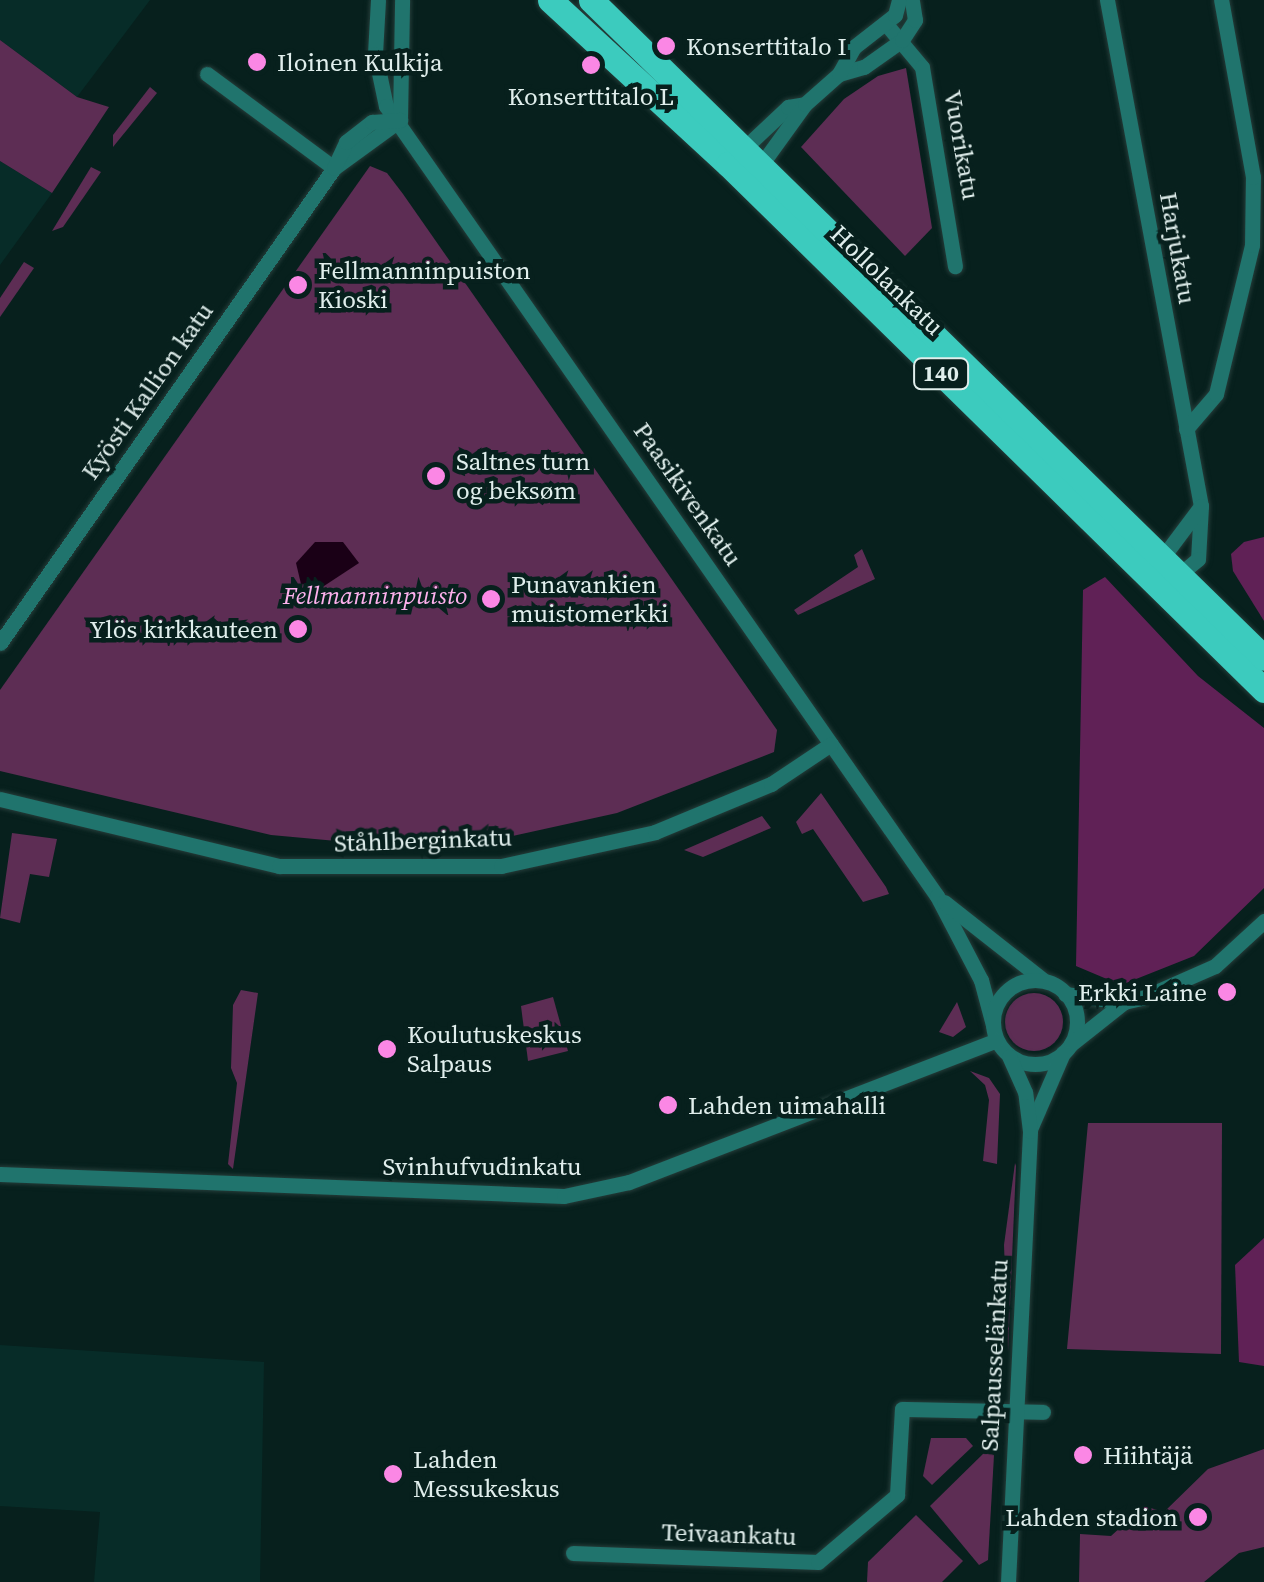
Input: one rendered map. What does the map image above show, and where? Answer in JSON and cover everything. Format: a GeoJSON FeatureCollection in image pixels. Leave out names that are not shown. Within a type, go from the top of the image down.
{"type":"FeatureCollection","features":[{"type":"Feature","properties":{"kind":"main road","name":"Hollolankatu"},"geometry":{"type":"LineString","coordinates":[[550,0],[745,164],[1161,555],[1264,658]]}},
{"type":"Feature","properties":{"kind":"main road","name":"Hollolankatu"},"geometry":{"type":"LineString","coordinates":[[591,0],[745,164],[1154,583],[1264,690]]}},
{"type":"Feature","properties":{"kind":"street","name":"Paasikivenkatu"},"geometry":{"type":"LineString","coordinates":[[378,0],[380,91],[936,896],[981,980],[995,1032]]}},
{"type":"Feature","properties":{"kind":"street"},"geometry":{"type":"LineString","coordinates":[[400,120],[402,0]]}},
{"type":"Feature","properties":{"kind":"street"},"geometry":{"type":"LineString","coordinates":[[745,164],[839,74],[854,47],[886,24],[900,0]]}},
{"type":"Feature","properties":{"kind":"street"},"geometry":{"type":"LineString","coordinates":[[839,74],[864,67],[902,40],[915,20],[912,0]]}},
{"type":"Feature","properties":{"kind":"street","name":"Harjukatu"},"geometry":{"type":"LineString","coordinates":[[1107,0],[1200,506],[1203,544],[1182,576]]}},
{"type":"Feature","properties":{"kind":"street"},"geometry":{"type":"LineString","coordinates":[[1186,429],[1216,394],[1252,244],[1253,177],[1221,0]]}},
{"type":"Feature","properties":{"kind":"street","name":"Vuorikatu"},"geometry":{"type":"LineString","coordinates":[[886,24],[922,67],[955,266]]}},
{"type":"Feature","properties":{"kind":"street"},"geometry":{"type":"LineString","coordinates":[[208,74],[334,168]]}},
{"type":"Feature","properties":{"kind":"street"},"geometry":{"type":"LineString","coordinates":[[745,164],[788,108],[805,104]]}},
{"type":"Feature","properties":{"kind":"street","name":"Kyösti Kallion katu"},"geometry":{"type":"LineString","coordinates":[[0,643],[334,168],[346,142],[362,129],[400,120]]}},
{"type":"Feature","properties":{"kind":"street"},"geometry":{"type":"LineString","coordinates":[[1182,576],[1154,583],[1161,555],[1200,506]]}},
{"type":"Feature","properties":{"kind":"street","name":"Ståhlberginkatu"},"geometry":{"type":"LineString","coordinates":[[0,799],[279,866],[482,867],[638,838],[771,784],[831,744]]}},
{"type":"Feature","properties":{"kind":"street","name":"Paasikivenkatu"},"geometry":{"type":"LineString","coordinates":[[936,896],[1046,982]]}},
{"type":"Feature","properties":{"kind":"street"},"geometry":{"type":"LineString","coordinates":[[1124,1002],[1065,994],[1046,982],[1013,986],[998,1002],[995,1032],[1009,1056],[1037,1064],[1067,1048],[1124,1002],[1215,966],[1264,921]]}},
{"type":"Feature","properties":{"kind":"street"},"geometry":{"type":"LineString","coordinates":[[1065,994],[1076,1018],[1067,1048]]}},
{"type":"Feature","properties":{"kind":"street","name":"Svinhufvudinkatu"},"geometry":{"type":"LineString","coordinates":[[0,1174],[564,1196],[629,1182],[995,1032]]}},
{"type":"Feature","properties":{"kind":"street","name":"Salpausselänkatu"},"geometry":{"type":"LineString","coordinates":[[1030,1131],[1067,1048]]}},
{"type":"Feature","properties":{"kind":"street","name":"Salpausselänkatu"},"geometry":{"type":"LineString","coordinates":[[1008,1582],[1030,1131],[1025,1092],[1009,1056]]}},
{"type":"Feature","properties":{"kind":"street","name":"Teivaankatu"},"geometry":{"type":"LineString","coordinates":[[573,1554],[818,1562],[896,1495],[902,1409],[1016,1411]]}},
{"type":"Feature","properties":{"kind":"street"},"geometry":{"type":"LineString","coordinates":[[1016,1411],[1042,1412]]}},
{"type":"Feature","properties":{"kind":"shaded area"},"geometry":{"type":"Polygon","coordinates":[[[0,0],[150,0],[77,97],[0,40],[0,0]]]}},
{"type":"Feature","properties":{"kind":"shaded area"},"geometry":{"type":"Polygon","coordinates":[[[0,161],[52,193],[0,265],[0,161]]]}},
{"type":"Feature","properties":{"kind":"shaded area"},"geometry":{"type":"Polygon","coordinates":[[[1264,537],[1264,621],[1233,571],[1231,554],[1244,542],[1264,537]]]}},
{"type":"Feature","properties":{"kind":"shaded area"},"geometry":{"type":"Polygon","coordinates":[[[315,542],[343,542],[359,563],[324,586],[301,584],[296,563],[315,542]]]}},
{"type":"Feature","properties":{"kind":"shaded area"},"geometry":{"type":"Polygon","coordinates":[[[1105,577],[1198,676],[1264,728],[1264,888],[1194,956],[1121,985],[1076,966],[1083,590],[1105,577]]]}},
{"type":"Feature","properties":{"kind":"shaded area"},"geometry":{"type":"Polygon","coordinates":[[[1264,1238],[1264,1366],[1239,1362],[1235,1265],[1264,1238]]]}},
{"type":"Feature","properties":{"kind":"shaded area"},"geometry":{"type":"Polygon","coordinates":[[[0,1345],[264,1362],[260,1582],[94,1582],[100,1512],[0,1506],[0,1345]]]}},
{"type":"Feature","properties":{"kind":"green space"},"geometry":{"type":"Polygon","coordinates":[[[0,40],[77,97],[109,107],[52,193],[0,161],[0,40]]]}},
{"type":"Feature","properties":{"kind":"green space"},"geometry":{"type":"Polygon","coordinates":[[[906,68],[932,228],[905,256],[801,147],[844,99],[878,76],[906,68]]]}},
{"type":"Feature","properties":{"kind":"green space"},"geometry":{"type":"Polygon","coordinates":[[[150,87],[157,93],[113,147],[113,135],[150,87]]]}},
{"type":"Feature","properties":{"kind":"green space","name":"Fellmanninpuisto"},"geometry":{"type":"Polygon","coordinates":[[[370,166],[387,173],[403,194],[777,730],[774,752],[617,813],[495,840],[402,847],[271,835],[0,771],[0,690],[370,166]]]}},
{"type":"Feature","properties":{"kind":"green space"},"geometry":{"type":"Polygon","coordinates":[[[91,167],[101,172],[63,227],[52,231],[91,167]]]}},
{"type":"Feature","properties":{"kind":"green space"},"geometry":{"type":"Polygon","coordinates":[[[24,262],[34,268],[0,317],[0,298],[24,262]]]}},
{"type":"Feature","properties":{"kind":"green space"},"geometry":{"type":"Polygon","coordinates":[[[862,549],[875,579],[798,615],[794,610],[858,567],[854,555],[862,549]]]}},
{"type":"Feature","properties":{"kind":"green space"},"geometry":{"type":"Polygon","coordinates":[[[821,793],[889,894],[863,902],[813,829],[802,834],[796,822],[821,793]]]}},
{"type":"Feature","properties":{"kind":"green space"},"geometry":{"type":"Polygon","coordinates":[[[762,816],[771,828],[703,857],[684,850],[762,816]]]}},
{"type":"Feature","properties":{"kind":"green space"},"geometry":{"type":"Polygon","coordinates":[[[12,833],[57,839],[49,877],[30,874],[20,923],[0,918],[12,833]]]}},
{"type":"Feature","properties":{"kind":"green space"},"geometry":{"type":"Polygon","coordinates":[[[241,990],[258,993],[233,1169],[228,1164],[237,1083],[231,1068],[233,1005],[241,990]]]}},
{"type":"Feature","properties":{"kind":"green space"},"geometry":{"type":"Polygon","coordinates":[[[1034,993],[1054,1002],[1063,1022],[1054,1042],[1034,1051],[1014,1042],[1005,1022],[1014,1002],[1034,993]]]}},
{"type":"Feature","properties":{"kind":"green space"},"geometry":{"type":"Polygon","coordinates":[[[553,997],[568,1051],[528,1061],[521,1006],[553,997]]]}},
{"type":"Feature","properties":{"kind":"green space"},"geometry":{"type":"Polygon","coordinates":[[[957,1002],[966,1027],[953,1037],[939,1032],[957,1002]]]}},
{"type":"Feature","properties":{"kind":"green space"},"geometry":{"type":"Polygon","coordinates":[[[970,1071],[989,1078],[1000,1094],[997,1164],[983,1161],[989,1100],[985,1085],[970,1071]]]}},
{"type":"Feature","properties":{"kind":"green space"},"geometry":{"type":"Polygon","coordinates":[[[1088,1123],[1222,1123],[1221,1354],[1067,1349],[1088,1123]]]}},
{"type":"Feature","properties":{"kind":"green space"},"geometry":{"type":"Polygon","coordinates":[[[1015,1163],[1016,1166],[1008,1352],[1004,1245],[1015,1163]]]}},
{"type":"Feature","properties":{"kind":"green space"},"geometry":{"type":"Polygon","coordinates":[[[931,1438],[966,1438],[973,1446],[932,1485],[923,1476],[931,1438]]]}},
{"type":"Feature","properties":{"kind":"green space","name":"Lahden stadion"},"geometry":{"type":"Polygon","coordinates":[[[1264,1449],[1264,1547],[1239,1553],[1204,1582],[1079,1582],[1080,1534],[1111,1536],[1144,1506],[1164,1512],[1208,1469],[1264,1449]]]}},
{"type":"Feature","properties":{"kind":"green space"},"geometry":{"type":"Polygon","coordinates":[[[986,1451],[994,1455],[988,1560],[979,1565],[930,1506],[986,1451]]]}},
{"type":"Feature","properties":{"kind":"green space"},"geometry":{"type":"Polygon","coordinates":[[[916,1515],[963,1561],[942,1582],[867,1582],[868,1562],[916,1515]]]}},
{"type":"Feature","properties":{"kind":"place","name":"Konserttitalo I"},"geometry":{"type":"Point","coordinates":[666,46]}},
{"type":"Feature","properties":{"kind":"place","name":"Iloinen Kulkija"},"geometry":{"type":"Point","coordinates":[257,62]}},
{"type":"Feature","properties":{"kind":"place","name":"Konserttitalo L"},"geometry":{"type":"Point","coordinates":[591,65]}},
{"type":"Feature","properties":{"kind":"place","name":"Fellmanninpuiston Kioski"},"geometry":{"type":"Point","coordinates":[298,285]}},
{"type":"Feature","properties":{"kind":"place","name":"Saltnes turn og beksøm"},"geometry":{"type":"Point","coordinates":[436,476]}},
{"type":"Feature","properties":{"kind":"place","name":"Punavankien muistomerkki"},"geometry":{"type":"Point","coordinates":[491,599]}},
{"type":"Feature","properties":{"kind":"place","name":"Ylös kirkkauteen"},"geometry":{"type":"Point","coordinates":[298,629]}},
{"type":"Feature","properties":{"kind":"place","name":"Erkki Laine"},"geometry":{"type":"Point","coordinates":[1227,992]}},
{"type":"Feature","properties":{"kind":"place","name":"Koulutuskeskus Salpaus"},"geometry":{"type":"Point","coordinates":[387,1049]}},
{"type":"Feature","properties":{"kind":"place","name":"Lahden uimahalli"},"geometry":{"type":"Point","coordinates":[668,1105]}},
{"type":"Feature","properties":{"kind":"place","name":"Hiihtäjä"},"geometry":{"type":"Point","coordinates":[1083,1455]}},
{"type":"Feature","properties":{"kind":"place","name":"Lahden Messukeskus"},"geometry":{"type":"Point","coordinates":[393,1474]}},
{"type":"Feature","properties":{"kind":"place","name":"Lahden stadion"},"geometry":{"type":"Point","coordinates":[1198,1517]}}]}
